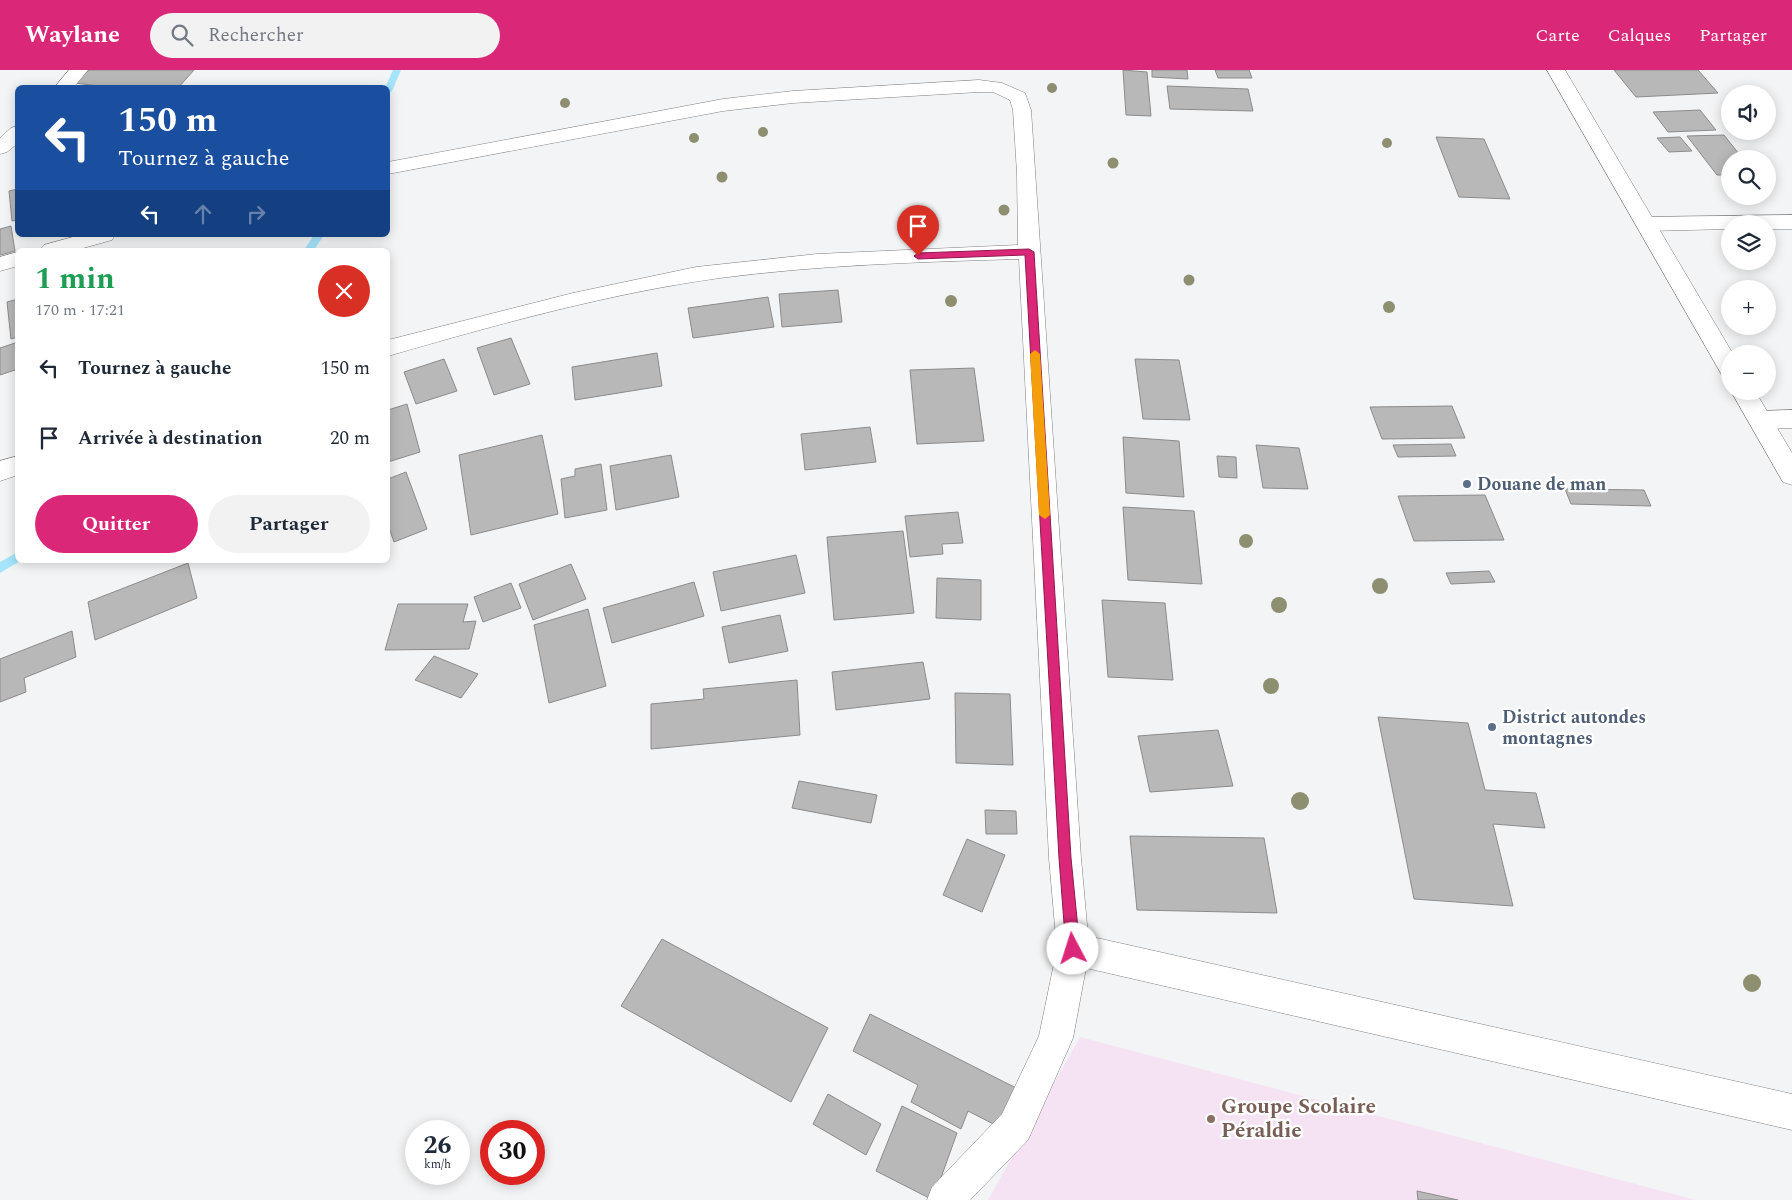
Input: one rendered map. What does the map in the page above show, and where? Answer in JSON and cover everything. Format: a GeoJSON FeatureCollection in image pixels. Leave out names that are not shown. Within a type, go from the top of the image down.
{"type":"FeatureCollection","features":[{"type":"Feature","properties":{"kind":"street"},"geometry":{"type":"LineString","coordinates":[[66,85],[79,70]]}},
{"type":"Feature","properties":{"kind":"street"},"geometry":{"type":"LineString","coordinates":[[1556,70],[1721,353]]}},
{"type":"Feature","properties":{"kind":"street"},"geometry":{"type":"LineString","coordinates":[[390,168],[755,101],[835,93],[979,86],[996,87],[1018,97],[1022,110],[1027,173],[1029,252],[1065,858],[1073,949],[1056,1038],[1016,1126],[945,1200]]}},
{"type":"Feature","properties":{"kind":"street"},"geometry":{"type":"LineString","coordinates":[[0,148],[15,135]]}},
{"type":"Feature","properties":{"kind":"street"},"geometry":{"type":"LineString","coordinates":[[1646,224],[1792,222]]}},
{"type":"Feature","properties":{"kind":"street"},"geometry":{"type":"LineString","coordinates":[[58,248],[98,237]]}},
{"type":"Feature","properties":{"kind":"street"},"geometry":{"type":"LineString","coordinates":[[390,347],[484,321],[664,280],[745,268],[856,260],[1029,252]]}},
{"type":"Feature","properties":{"kind":"street"},"geometry":{"type":"LineString","coordinates":[[0,264],[15,261]]}},
{"type":"Feature","properties":{"kind":"street"},"geometry":{"type":"LineString","coordinates":[[1748,400],[1792,475]]}},
{"type":"Feature","properties":{"kind":"street"},"geometry":{"type":"LineString","coordinates":[[1760,420],[1792,419]]}},
{"type":"Feature","properties":{"kind":"street"},"geometry":{"type":"LineString","coordinates":[[0,471],[15,466]]}},
{"type":"Feature","properties":{"kind":"street"},"geometry":{"type":"LineString","coordinates":[[1073,949],[1792,1112]]}},
{"type":"Feature","properties":{"kind":"shaded area","name":"Groupe Scolaire Péraldie"},"geometry":{"type":"Polygon","coordinates":[[[1080,1037],[1696,1200],[988,1200],[1080,1037]]]}},
{"type":"Feature","properties":{"kind":"building"},"geometry":{"type":"Polygon","coordinates":[[[89,70],[194,70],[181,85],[91,85],[75,83],[89,70]]]}},
{"type":"Feature","properties":{"kind":"building"},"geometry":{"type":"Polygon","coordinates":[[[1123,70],[1147,72],[1151,116],[1126,115],[1123,70]]]}},
{"type":"Feature","properties":{"kind":"building"},"geometry":{"type":"Polygon","coordinates":[[[1152,70],[1187,70],[1188,79],[1152,77],[1152,70]]]}},
{"type":"Feature","properties":{"kind":"building"},"geometry":{"type":"Polygon","coordinates":[[[1215,70],[1249,70],[1252,78],[1218,78],[1215,70]]]}},
{"type":"Feature","properties":{"kind":"building"},"geometry":{"type":"Polygon","coordinates":[[[1614,70],[1698,70],[1718,93],[1636,97],[1614,70]]]}},
{"type":"Feature","properties":{"kind":"building"},"geometry":{"type":"Polygon","coordinates":[[[1167,86],[1248,89],[1253,111],[1170,109],[1167,86]]]}},
{"type":"Feature","properties":{"kind":"building"},"geometry":{"type":"Polygon","coordinates":[[[1700,110],[1716,130],[1668,132],[1653,112],[1700,110]]]}},
{"type":"Feature","properties":{"kind":"building"},"geometry":{"type":"Polygon","coordinates":[[[1721,135],[1721,140],[1728,140],[1736,150],[1721,150],[1721,175],[1717,175],[1687,136],[1721,135]]]}},
{"type":"Feature","properties":{"kind":"building"},"geometry":{"type":"Polygon","coordinates":[[[1436,137],[1484,139],[1510,199],[1459,197],[1436,137]]]}},
{"type":"Feature","properties":{"kind":"building"},"geometry":{"type":"Polygon","coordinates":[[[1680,137],[1692,151],[1669,152],[1657,138],[1680,137]]]}},
{"type":"Feature","properties":{"kind":"building"},"geometry":{"type":"Polygon","coordinates":[[[15,190],[15,220],[12,221],[9,191],[15,190]]]}},
{"type":"Feature","properties":{"kind":"building"},"geometry":{"type":"Polygon","coordinates":[[[11,226],[15,251],[0,255],[0,229],[11,226]]]}},
{"type":"Feature","properties":{"kind":"building"},"geometry":{"type":"Polygon","coordinates":[[[838,290],[842,322],[782,327],[779,294],[838,290]]]}},
{"type":"Feature","properties":{"kind":"building"},"geometry":{"type":"Polygon","coordinates":[[[768,297],[774,327],[693,338],[688,308],[768,297]]]}},
{"type":"Feature","properties":{"kind":"building"},"geometry":{"type":"Polygon","coordinates":[[[15,300],[15,338],[11,339],[7,302],[15,300]]]}},
{"type":"Feature","properties":{"kind":"building"},"geometry":{"type":"Polygon","coordinates":[[[511,338],[530,384],[494,395],[477,348],[511,338]]]}},
{"type":"Feature","properties":{"kind":"building"},"geometry":{"type":"Polygon","coordinates":[[[15,343],[15,370],[0,375],[0,348],[15,343]]]}},
{"type":"Feature","properties":{"kind":"building"},"geometry":{"type":"Polygon","coordinates":[[[657,353],[662,386],[575,400],[572,367],[657,353]]]}},
{"type":"Feature","properties":{"kind":"building"},"geometry":{"type":"Polygon","coordinates":[[[444,359],[457,391],[416,404],[404,372],[444,359]]]}},
{"type":"Feature","properties":{"kind":"building"},"geometry":{"type":"Polygon","coordinates":[[[1135,359],[1179,360],[1190,420],[1143,419],[1135,359]]]}},
{"type":"Feature","properties":{"kind":"building"},"geometry":{"type":"Polygon","coordinates":[[[974,368],[984,441],[917,444],[910,370],[974,368]]]}},
{"type":"Feature","properties":{"kind":"building"},"geometry":{"type":"Polygon","coordinates":[[[407,404],[420,452],[390,461],[390,409],[407,404]]]}},
{"type":"Feature","properties":{"kind":"building"},"geometry":{"type":"Polygon","coordinates":[[[1452,406],[1465,438],[1382,439],[1370,407],[1452,406]]]}},
{"type":"Feature","properties":{"kind":"building"},"geometry":{"type":"Polygon","coordinates":[[[870,427],[876,462],[805,470],[801,434],[870,427]]]}},
{"type":"Feature","properties":{"kind":"building"},"geometry":{"type":"Polygon","coordinates":[[[542,435],[558,514],[471,535],[459,455],[542,435]]]}},
{"type":"Feature","properties":{"kind":"building"},"geometry":{"type":"Polygon","coordinates":[[[1123,437],[1179,441],[1184,497],[1126,493],[1123,437]]]}},
{"type":"Feature","properties":{"kind":"building"},"geometry":{"type":"Polygon","coordinates":[[[1451,444],[1456,456],[1398,457],[1393,445],[1451,444]]]}},
{"type":"Feature","properties":{"kind":"building"},"geometry":{"type":"Polygon","coordinates":[[[1256,445],[1299,448],[1308,489],[1263,488],[1256,445]]]}},
{"type":"Feature","properties":{"kind":"building"},"geometry":{"type":"Polygon","coordinates":[[[671,455],[679,497],[616,510],[610,466],[671,455]]]}},
{"type":"Feature","properties":{"kind":"building"},"geometry":{"type":"Polygon","coordinates":[[[1217,456],[1236,457],[1237,478],[1219,477],[1217,456]]]}},
{"type":"Feature","properties":{"kind":"building"},"geometry":{"type":"Polygon","coordinates":[[[601,464],[607,510],[565,518],[561,479],[575,476],[575,469],[601,464]]]}},
{"type":"Feature","properties":{"kind":"building"},"geometry":{"type":"Polygon","coordinates":[[[406,472],[427,529],[394,542],[390,531],[390,478],[406,472]]]}},
{"type":"Feature","properties":{"kind":"building"},"geometry":{"type":"Polygon","coordinates":[[[1565,489],[1644,490],[1651,506],[1571,504],[1565,489]]]}},
{"type":"Feature","properties":{"kind":"building"},"geometry":{"type":"Polygon","coordinates":[[[1485,495],[1504,540],[1414,541],[1398,496],[1485,495]]]}},
{"type":"Feature","properties":{"kind":"building"},"geometry":{"type":"Polygon","coordinates":[[[1123,507],[1194,511],[1202,584],[1128,580],[1123,507]]]}},
{"type":"Feature","properties":{"kind":"building"},"geometry":{"type":"Polygon","coordinates":[[[958,512],[963,543],[942,544],[943,554],[910,557],[905,516],[958,512]]]}},
{"type":"Feature","properties":{"kind":"building"},"geometry":{"type":"Polygon","coordinates":[[[903,531],[914,613],[834,620],[827,537],[903,531]]]}},
{"type":"Feature","properties":{"kind":"building"},"geometry":{"type":"Polygon","coordinates":[[[796,555],[805,593],[721,611],[713,572],[796,555]]]}},
{"type":"Feature","properties":{"kind":"building"},"geometry":{"type":"Polygon","coordinates":[[[188,563],[197,598],[95,640],[88,602],[188,563]]]}},
{"type":"Feature","properties":{"kind":"building"},"geometry":{"type":"Polygon","coordinates":[[[571,564],[586,599],[533,620],[519,584],[571,564]]]}},
{"type":"Feature","properties":{"kind":"building"},"geometry":{"type":"Polygon","coordinates":[[[1489,571],[1495,582],[1451,584],[1446,573],[1489,571]]]}},
{"type":"Feature","properties":{"kind":"building"},"geometry":{"type":"Polygon","coordinates":[[[937,578],[981,580],[981,620],[936,618],[937,578]]]}},
{"type":"Feature","properties":{"kind":"building"},"geometry":{"type":"Polygon","coordinates":[[[694,582],[704,616],[612,643],[603,608],[694,582]]]}},
{"type":"Feature","properties":{"kind":"building"},"geometry":{"type":"Polygon","coordinates":[[[511,583],[521,608],[483,622],[474,597],[511,583]]]}},
{"type":"Feature","properties":{"kind":"building"},"geometry":{"type":"Polygon","coordinates":[[[1102,600],[1165,603],[1173,680],[1108,677],[1102,600]]]}},
{"type":"Feature","properties":{"kind":"building"},"geometry":{"type":"Polygon","coordinates":[[[398,604],[468,604],[463,622],[476,621],[469,649],[385,650],[398,604]]]}},
{"type":"Feature","properties":{"kind":"building"},"geometry":{"type":"Polygon","coordinates":[[[588,609],[606,686],[549,703],[534,625],[588,609]]]}},
{"type":"Feature","properties":{"kind":"building"},"geometry":{"type":"Polygon","coordinates":[[[780,615],[788,651],[729,663],[722,627],[780,615]]]}},
{"type":"Feature","properties":{"kind":"building"},"geometry":{"type":"Polygon","coordinates":[[[72,631],[76,657],[24,678],[26,692],[0,702],[0,659],[72,631]]]}},
{"type":"Feature","properties":{"kind":"building"},"geometry":{"type":"Polygon","coordinates":[[[434,656],[478,674],[461,698],[415,680],[434,656]]]}},
{"type":"Feature","properties":{"kind":"building"},"geometry":{"type":"Polygon","coordinates":[[[923,662],[930,699],[836,710],[832,672],[923,662]]]}},
{"type":"Feature","properties":{"kind":"building"},"geometry":{"type":"Polygon","coordinates":[[[797,680],[800,735],[651,749],[651,704],[704,699],[703,689],[797,680]]]}},
{"type":"Feature","properties":{"kind":"building"},"geometry":{"type":"Polygon","coordinates":[[[955,693],[1010,694],[1013,765],[956,763],[955,693]]]}},
{"type":"Feature","properties":{"kind":"building"},"geometry":{"type":"Polygon","coordinates":[[[1378,717],[1468,723],[1485,790],[1536,793],[1545,828],[1493,824],[1513,906],[1414,899],[1378,717]]]}},
{"type":"Feature","properties":{"kind":"building"},"geometry":{"type":"Polygon","coordinates":[[[1218,730],[1233,786],[1150,792],[1138,736],[1218,730]]]}},
{"type":"Feature","properties":{"kind":"building"},"geometry":{"type":"Polygon","coordinates":[[[799,781],[877,795],[871,823],[792,808],[799,781]]]}},
{"type":"Feature","properties":{"kind":"building"},"geometry":{"type":"Polygon","coordinates":[[[985,810],[1016,811],[1017,834],[986,834],[985,810]]]}},
{"type":"Feature","properties":{"kind":"building"},"geometry":{"type":"Polygon","coordinates":[[[1130,836],[1264,838],[1277,913],[1137,910],[1130,836]]]}},
{"type":"Feature","properties":{"kind":"building"},"geometry":{"type":"Polygon","coordinates":[[[967,839],[1005,855],[982,912],[943,895],[967,839]]]}},
{"type":"Feature","properties":{"kind":"building"},"geometry":{"type":"Polygon","coordinates":[[[662,939],[828,1028],[791,1102],[621,1006],[662,939]]]}},
{"type":"Feature","properties":{"kind":"building"},"geometry":{"type":"Polygon","coordinates":[[[870,1014],[1024,1092],[1009,1132],[968,1111],[961,1129],[911,1102],[918,1085],[853,1051],[870,1014]]]}},
{"type":"Feature","properties":{"kind":"building"},"geometry":{"type":"Polygon","coordinates":[[[828,1094],[881,1124],[866,1155],[813,1124],[828,1094]]]}},
{"type":"Feature","properties":{"kind":"building"},"geometry":{"type":"Polygon","coordinates":[[[902,1106],[957,1133],[933,1200],[876,1171],[902,1106]]]}},
{"type":"Feature","properties":{"kind":"building"},"geometry":{"type":"Polygon","coordinates":[[[1417,1191],[1458,1200],[1418,1200],[1417,1191]]]}},
{"type":"Feature","properties":{"kind":"waterway"},"geometry":{"type":"LineString","coordinates":[[390,86],[397,70]]}},
{"type":"Feature","properties":{"kind":"waterway"},"geometry":{"type":"LineString","coordinates":[[310,248],[318,237]]}},
{"type":"Feature","properties":{"kind":"waterway"},"geometry":{"type":"LineString","coordinates":[[0,568],[15,559]]}},
{"type":"Feature","properties":{"kind":"slow traffic"},"geometry":{"type":"LineString","coordinates":[[1035,354],[1045,515]]}},
{"type":"Feature","properties":{"kind":"place","name":"Douane de man"},"geometry":{"type":"Point","coordinates":[1467,484]}},
{"type":"Feature","properties":{"kind":"place","name":"District autondes montagnes"},"geometry":{"type":"Point","coordinates":[1492,727]}},
{"type":"Feature","properties":{"kind":"place","name":"Groupe Scolaire Péraldie"},"geometry":{"type":"Point","coordinates":[1211,1119]}},
{"type":"Feature","properties":{"kind":"route"},"geometry":{"type":"LineString","coordinates":[[918,256],[1029,252],[1065,858],[1073,949]]}}]}
